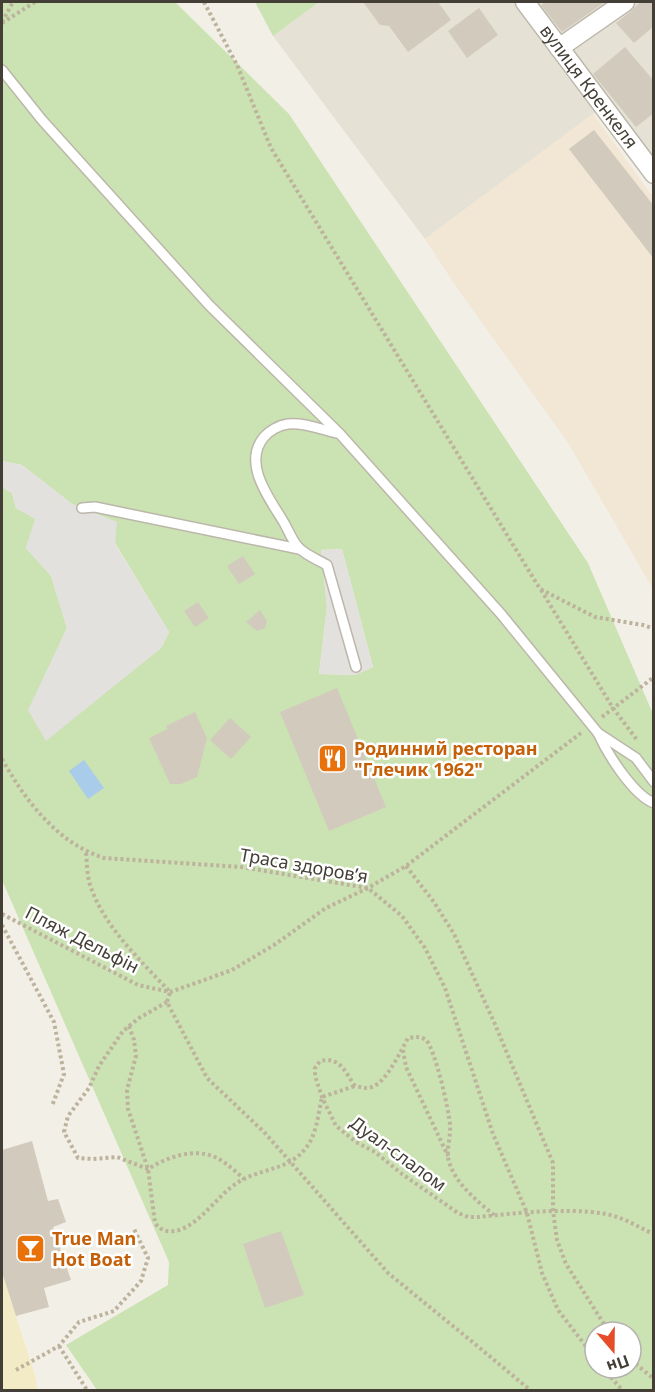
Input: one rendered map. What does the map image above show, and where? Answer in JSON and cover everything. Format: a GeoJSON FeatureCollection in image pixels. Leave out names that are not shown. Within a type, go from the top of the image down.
{"type":"FeatureCollection","features":[{"type":"Feature","properties":{"kind":"street","name":"вулиця Кренкеля"},"geometry":{"type":"LineString","coordinates":[[525,2],[654,174]]}},
{"type":"Feature","properties":{"kind":"street"},"geometry":{"type":"LineString","coordinates":[[559,48],[625,2]]}},
{"type":"Feature","properties":{"kind":"lane"},"geometry":{"type":"LineString","coordinates":[[2,70],[42,120],[209,305],[340,434],[501,614],[592,724],[607,753],[644,799],[654,803]]}},
{"type":"Feature","properties":{"kind":"lane"},"geometry":{"type":"LineString","coordinates":[[299,549],[262,485],[255,462],[256,452],[266,435],[288,424],[340,434]]}},
{"type":"Feature","properties":{"kind":"lane"},"geometry":{"type":"LineString","coordinates":[[82,508],[95,507],[299,549],[327,565],[356,667]]}},
{"type":"Feature","properties":{"kind":"lane"},"geometry":{"type":"LineString","coordinates":[[598,733],[636,758],[654,782]]}},
{"type":"Feature","properties":{"kind":"path"},"geometry":{"type":"LineString","coordinates":[[12,2],[2,23],[35,2]]}},
{"type":"Feature","properties":{"kind":"path"},"geometry":{"type":"LineString","coordinates":[[204,2],[237,65],[271,148],[613,708],[639,741]]}},
{"type":"Feature","properties":{"kind":"path"},"geometry":{"type":"LineString","coordinates":[[540,589],[595,617],[654,629]]}},
{"type":"Feature","properties":{"kind":"path"},"geometry":{"type":"LineString","coordinates":[[170,992],[232,970],[274,945],[326,908],[368,888],[406,866],[654,678]]}},
{"type":"Feature","properties":{"kind":"path","name":"Траса здоров’я"},"geometry":{"type":"LineString","coordinates":[[2,759],[32,805],[69,841],[86,853],[104,858],[241,867],[368,888],[402,916],[425,948],[445,988],[493,1134],[527,1213],[542,1273],[558,1310],[583,1344]]}},
{"type":"Feature","properties":{"kind":"path"},"geometry":{"type":"LineString","coordinates":[[86,853],[90,883],[99,905],[116,931],[170,992]]}},
{"type":"Feature","properties":{"kind":"path"},"geometry":{"type":"LineString","coordinates":[[406,866],[434,902],[454,934],[494,1022],[554,1163],[552,1211],[557,1240],[566,1264],[601,1320]]}},
{"type":"Feature","properties":{"kind":"path","name":"Пляж Дельфін"},"geometry":{"type":"LineString","coordinates":[[2,914],[138,985],[170,992]]}},
{"type":"Feature","properties":{"kind":"path"},"geometry":{"type":"LineString","coordinates":[[2,925],[54,1022],[64,1074],[52,1106]]}},
{"type":"Feature","properties":{"kind":"path"},"geometry":{"type":"LineString","coordinates":[[148,1169],[117,1157],[93,1160],[78,1158],[64,1132],[68,1116],[89,1088],[99,1066],[123,1031],[167,1002],[170,992]]}},
{"type":"Feature","properties":{"kind":"path"},"geometry":{"type":"LineString","coordinates":[[167,1002],[207,1078],[265,1133],[388,1274],[530,1390]]}},
{"type":"Feature","properties":{"kind":"path"},"geometry":{"type":"LineString","coordinates":[[129,1026],[136,1056],[127,1090],[128,1109],[148,1169],[155,1223],[159,1229],[168,1232],[179,1230],[193,1222],[225,1192],[244,1179],[290,1163],[305,1149],[312,1138],[322,1097],[355,1086]]}},
{"type":"Feature","properties":{"kind":"path","name":"Дуал-слалом"},"geometry":{"type":"LineString","coordinates":[[494,1215],[475,1199],[454,1173],[448,1156],[450,1122],[438,1070],[430,1046],[424,1039],[416,1036],[408,1038],[383,1079],[376,1086],[366,1089],[355,1086],[344,1068],[336,1061],[329,1059],[320,1061],[315,1068],[315,1076],[336,1126],[458,1213],[468,1216],[494,1215],[552,1211],[597,1213],[619,1217],[654,1234]]}},
{"type":"Feature","properties":{"kind":"path"},"geometry":{"type":"LineString","coordinates":[[402,1049],[406,1067],[448,1156]]}},
{"type":"Feature","properties":{"kind":"path"},"geometry":{"type":"LineString","coordinates":[[148,1169],[158,1163],[199,1152],[217,1158],[244,1179]]}},
{"type":"Feature","properties":{"kind":"path"},"geometry":{"type":"LineString","coordinates":[[16,1370],[59,1346],[79,1322],[114,1311],[141,1281],[148,1258],[134,1229]]}},
{"type":"Feature","properties":{"kind":"path"},"geometry":{"type":"LineString","coordinates":[[59,1346],[87,1390]]}},
{"type":"Feature","properties":{"kind":"shaded area"},"geometry":{"type":"Polygon","coordinates":[[[319,2],[653,2],[653,163],[609,102],[425,239],[273,36],[319,2]]]}},
{"type":"Feature","properties":{"kind":"shaded area"},"geometry":{"type":"Polygon","coordinates":[[[593,114],[653,197],[653,589],[567,441],[457,288],[425,239],[593,114]]]}},
{"type":"Feature","properties":{"kind":"shaded area"},"geometry":{"type":"Polygon","coordinates":[[[2,461],[22,465],[72,504],[117,522],[115,544],[169,632],[161,648],[46,741],[28,710],[67,628],[51,576],[26,548],[35,519],[16,508],[12,493],[2,487],[2,461]]]}},
{"type":"Feature","properties":{"kind":"shaded area"},"geometry":{"type":"Polygon","coordinates":[[[342,549],[373,667],[355,675],[319,674],[327,607],[321,550],[342,549]]]}},
{"type":"Feature","properties":{"kind":"green space"},"geometry":{"type":"Polygon","coordinates":[[[2,2],[175,2],[289,114],[588,563],[653,714],[653,1390],[97,1390],[66,1345],[168,1285],[169,1262],[2,880],[2,487],[12,493],[16,508],[36,519],[26,548],[51,576],[67,628],[29,710],[46,740],[161,648],[169,632],[115,543],[116,522],[72,504],[22,465],[2,461],[2,2]],[[342,549],[321,550],[327,607],[319,674],[355,675],[373,667],[342,549]]]}},
{"type":"Feature","properties":{"kind":"green space"},"geometry":{"type":"Polygon","coordinates":[[[255,2],[319,2],[273,36],[255,2]]]}},
{"type":"Feature","properties":{"kind":"sand"},"geometry":{"type":"Polygon","coordinates":[[[2,1272],[36,1379],[37,1390],[2,1390],[2,1272]]]}},
{"type":"Feature","properties":{"kind":"water"},"geometry":{"type":"Polygon","coordinates":[[[84,760],[104,788],[88,799],[69,771],[84,760]]]}},
{"type":"Feature","properties":{"kind":"building"},"geometry":{"type":"Polygon","coordinates":[[[363,2],[438,2],[451,20],[408,52],[389,26],[380,25],[363,2]]]}},
{"type":"Feature","properties":{"kind":"building"},"geometry":{"type":"Polygon","coordinates":[[[546,2],[605,2],[562,32],[541,5],[546,2]]]}},
{"type":"Feature","properties":{"kind":"building"},"geometry":{"type":"Polygon","coordinates":[[[640,2],[654,2],[654,26],[634,43],[616,23],[640,2]]]}},
{"type":"Feature","properties":{"kind":"building"},"geometry":{"type":"Polygon","coordinates":[[[479,8],[498,35],[467,58],[448,31],[479,8]]]}},
{"type":"Feature","properties":{"kind":"building"},"geometry":{"type":"Polygon","coordinates":[[[625,47],[654,81],[654,113],[636,127],[593,74],[625,47]]]}},
{"type":"Feature","properties":{"kind":"building"},"geometry":{"type":"Polygon","coordinates":[[[594,130],[654,206],[654,259],[569,149],[594,130]]]}},
{"type":"Feature","properties":{"kind":"building"},"geometry":{"type":"Polygon","coordinates":[[[243,556],[255,574],[239,584],[227,566],[243,556]]]}},
{"type":"Feature","properties":{"kind":"building"},"geometry":{"type":"Polygon","coordinates":[[[198,602],[209,618],[195,627],[184,611],[198,602]]]}},
{"type":"Feature","properties":{"kind":"building"},"geometry":{"type":"Polygon","coordinates":[[[260,610],[267,621],[265,628],[257,631],[246,622],[260,610]]]}},
{"type":"Feature","properties":{"kind":"building","name":"Родинний ресторан \"Глечик 1962\""},"geometry":{"type":"Polygon","coordinates":[[[337,688],[386,807],[329,831],[280,712],[337,688]]]}},
{"type":"Feature","properties":{"kind":"building"},"geometry":{"type":"Polygon","coordinates":[[[195,712],[207,738],[197,777],[181,784],[170,784],[149,738],[168,729],[166,726],[195,712]]]}},
{"type":"Feature","properties":{"kind":"building"},"geometry":{"type":"Polygon","coordinates":[[[230,718],[251,737],[231,759],[210,740],[230,718]]]}},
{"type":"Feature","properties":{"kind":"building","name":"True Man Hot Boat"},"geometry":{"type":"Polygon","coordinates":[[[32,1141],[48,1201],[58,1199],[66,1222],[53,1227],[71,1280],[44,1288],[49,1307],[16,1316],[2,1272],[2,1150],[32,1141]]]}},
{"type":"Feature","properties":{"kind":"building"},"geometry":{"type":"Polygon","coordinates":[[[281,1231],[304,1295],[265,1308],[243,1244],[281,1231]]]}},
{"type":"Feature","properties":{"kind":"place","name":"Родинний ресторан \"Глечик 1962\""},"geometry":{"type":"Point","coordinates":[333,759]}},
{"type":"Feature","properties":{"kind":"place","name":"True Man Hot Boat"},"geometry":{"type":"Point","coordinates":[31,1249]}}]}
